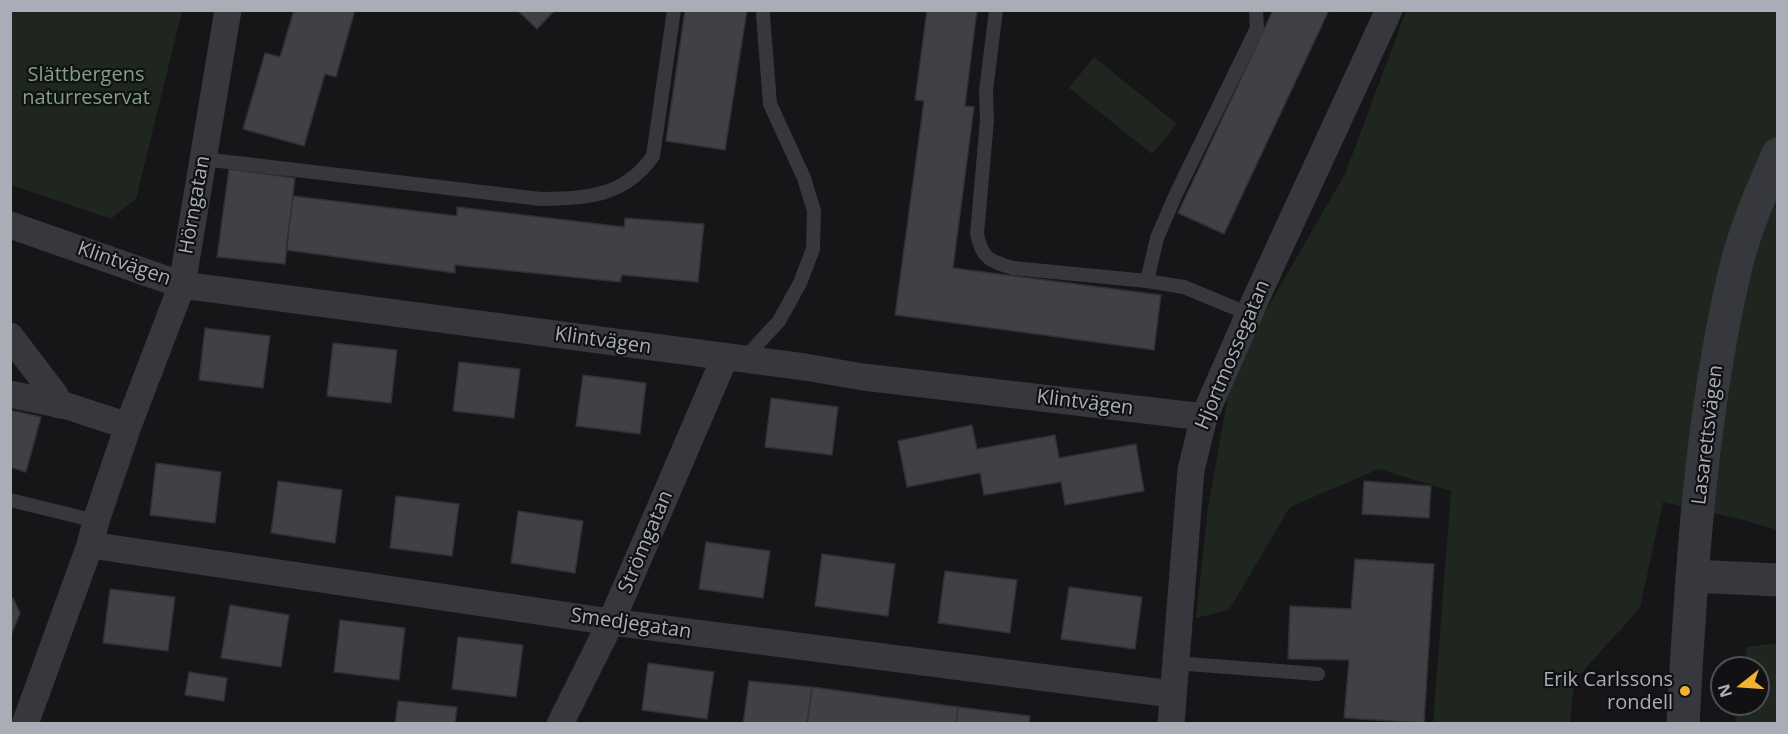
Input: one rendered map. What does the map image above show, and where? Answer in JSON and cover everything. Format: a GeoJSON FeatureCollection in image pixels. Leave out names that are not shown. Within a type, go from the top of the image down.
{"type":"FeatureCollection","features":[{"type":"Feature","properties":{"kind":"street","name":"Hörngatan"},"geometry":{"type":"LineString","coordinates":[[25,723],[93,533],[128,426],[182,285],[228,10]]}},
{"type":"Feature","properties":{"kind":"street","name":"Hjortmossegatan"},"geometry":{"type":"LineString","coordinates":[[1171,723],[1191,470],[1204,417],[1389,10]]}},
{"type":"Feature","properties":{"kind":"street","name":"Lasarettsvägen"},"geometry":{"type":"LineString","coordinates":[[1683,723],[1692,576],[1703,452],[1715,374],[1733,277],[1757,202],[1778,154]]}},
{"type":"Feature","properties":{"kind":"street","name":"Klintvägen"},"geometry":{"type":"LineString","coordinates":[[10,225],[182,285],[863,377],[1204,417]]}},
{"type":"Feature","properties":{"kind":"street"},"geometry":{"type":"LineString","coordinates":[[10,336],[55,395],[58,405]]}},
{"type":"Feature","properties":{"kind":"street","name":"Strömgatan"},"geometry":{"type":"LineString","coordinates":[[560,723],[611,622],[735,358]]}},
{"type":"Feature","properties":{"kind":"street"},"geometry":{"type":"LineString","coordinates":[[10,394],[58,405],[128,426]]}},
{"type":"Feature","properties":{"kind":"street","name":"Smedjegatan"},"geometry":{"type":"LineString","coordinates":[[93,533],[611,622],[1172,694]]}},
{"type":"Feature","properties":{"kind":"street"},"geometry":{"type":"LineString","coordinates":[[1692,576],[1778,580]]}},
{"type":"Feature","properties":{"kind":"lane"},"geometry":{"type":"LineString","coordinates":[[203,159],[541,199],[576,198],[600,194],[622,186],[642,171],[653,156],[674,10]]}},
{"type":"Feature","properties":{"kind":"lane"},"geometry":{"type":"LineString","coordinates":[[996,10],[986,91],[987,120],[977,234],[980,250],[993,262],[1013,268],[1147,281],[1184,287],[1249,314]]}},
{"type":"Feature","properties":{"kind":"lane"},"geometry":{"type":"LineString","coordinates":[[1147,281],[1157,238],[1176,194],[1257,28],[1256,10]]}},
{"type":"Feature","properties":{"kind":"lane"},"geometry":{"type":"LineString","coordinates":[[735,358],[779,321],[800,283],[813,249],[814,210],[804,178],[770,104],[763,15]]}},
{"type":"Feature","properties":{"kind":"lane"},"geometry":{"type":"LineString","coordinates":[[10,500],[93,533]]}},
{"type":"Feature","properties":{"kind":"lane"},"geometry":{"type":"LineString","coordinates":[[1175,663],[1318,674]]}},
{"type":"Feature","properties":{"kind":"green space","name":"Slättbergens naturreservat"},"geometry":{"type":"Polygon","coordinates":[[[11,10],[182,11],[136,199],[111,219],[11,185],[11,10]]]}},
{"type":"Feature","properties":{"kind":"green space"},"geometry":{"type":"Polygon","coordinates":[[[1406,11],[1777,11],[1777,530],[1744,520],[1663,502],[1640,608],[1574,681],[1570,723],[1433,723],[1451,491],[1379,469],[1290,507],[1229,610],[1196,618],[1208,508],[1233,367],[1345,174],[1406,11]]]}},
{"type":"Feature","properties":{"kind":"green space"},"geometry":{"type":"Polygon","coordinates":[[[1094,57],[1177,124],[1152,154],[1069,88],[1094,57]]]}},
{"type":"Feature","properties":{"kind":"green space"},"geometry":{"type":"Polygon","coordinates":[[[1777,643],[1777,723],[1735,723],[1736,716],[1770,716],[1770,656],[1746,656],[1747,647],[1777,643]]]}},
{"type":"Feature","properties":{"kind":"building"},"geometry":{"type":"Polygon","coordinates":[[[294,10],[355,10],[336,77],[325,74],[304,146],[243,129],[265,53],[280,57],[294,10]]]}},
{"type":"Feature","properties":{"kind":"building"},"geometry":{"type":"Polygon","coordinates":[[[517,10],[551,10],[553,12],[537,29],[517,10]]]}},
{"type":"Feature","properties":{"kind":"building"},"geometry":{"type":"Polygon","coordinates":[[[685,10],[747,10],[725,150],[666,141],[685,10]]]}},
{"type":"Feature","properties":{"kind":"building"},"geometry":{"type":"Polygon","coordinates":[[[927,10],[977,10],[965,106],[974,107],[953,268],[1161,295],[1154,350],[895,315],[924,101],[915,100],[927,10]]]}},
{"type":"Feature","properties":{"kind":"building"},"geometry":{"type":"Polygon","coordinates":[[[1273,10],[1329,10],[1224,234],[1178,213],[1273,10]]]}},
{"type":"Feature","properties":{"kind":"building"},"geometry":{"type":"Polygon","coordinates":[[[229,169],[295,178],[285,264],[217,257],[229,169]]]}},
{"type":"Feature","properties":{"kind":"building"},"geometry":{"type":"Polygon","coordinates":[[[293,196],[457,216],[457,207],[624,227],[625,218],[704,224],[698,282],[622,275],[620,282],[455,265],[455,273],[286,250],[293,196]]]}},
{"type":"Feature","properties":{"kind":"building"},"geometry":{"type":"Polygon","coordinates":[[[205,328],[270,336],[263,388],[199,380],[205,328]]]}},
{"type":"Feature","properties":{"kind":"building"},"geometry":{"type":"Polygon","coordinates":[[[333,343],[397,350],[391,403],[327,396],[333,343]]]}},
{"type":"Feature","properties":{"kind":"building"},"geometry":{"type":"Polygon","coordinates":[[[459,362],[520,369],[514,418],[453,411],[459,362]]]}},
{"type":"Feature","properties":{"kind":"building"},"geometry":{"type":"Polygon","coordinates":[[[583,375],[646,383],[640,434],[576,426],[583,375]]]}},
{"type":"Feature","properties":{"kind":"building"},"geometry":{"type":"Polygon","coordinates":[[[771,398],[838,407],[832,455],[765,447],[771,398]]]}},
{"type":"Feature","properties":{"kind":"building"},"geometry":{"type":"Polygon","coordinates":[[[10,410],[41,417],[26,472],[10,467],[10,410]]]}},
{"type":"Feature","properties":{"kind":"building"},"geometry":{"type":"Polygon","coordinates":[[[972,425],[977,449],[1055,435],[1059,458],[1136,444],[1144,491],[1065,505],[1061,482],[984,495],[980,473],[907,487],[898,441],[972,425]]]}},
{"type":"Feature","properties":{"kind":"building"},"geometry":{"type":"Polygon","coordinates":[[[156,463],[221,472],[215,523],[150,515],[156,463]]]}},
{"type":"Feature","properties":{"kind":"building"},"geometry":{"type":"Polygon","coordinates":[[[278,481],[342,490],[335,543],[271,533],[278,481]]]}},
{"type":"Feature","properties":{"kind":"building"},"geometry":{"type":"Polygon","coordinates":[[[1364,481],[1431,486],[1429,518],[1362,514],[1364,481]]]}},
{"type":"Feature","properties":{"kind":"building"},"geometry":{"type":"Polygon","coordinates":[[[396,496],[459,504],[452,556],[390,548],[396,496]]]}},
{"type":"Feature","properties":{"kind":"building"},"geometry":{"type":"Polygon","coordinates":[[[518,511],[583,521],[575,573],[511,563],[518,511]]]}},
{"type":"Feature","properties":{"kind":"building"},"geometry":{"type":"Polygon","coordinates":[[[706,542],[770,551],[763,598],[699,589],[706,542]]]}},
{"type":"Feature","properties":{"kind":"building"},"geometry":{"type":"Polygon","coordinates":[[[822,554],[895,564],[888,616],[815,606],[822,554]]]}},
{"type":"Feature","properties":{"kind":"building"},"geometry":{"type":"Polygon","coordinates":[[[1355,559],[1434,564],[1424,723],[1344,718],[1349,660],[1288,659],[1290,606],[1351,609],[1355,559]]]}},
{"type":"Feature","properties":{"kind":"building"},"geometry":{"type":"Polygon","coordinates":[[[945,571],[1017,580],[1010,633],[938,623],[945,571]]]}},
{"type":"Feature","properties":{"kind":"building"},"geometry":{"type":"Polygon","coordinates":[[[1069,587],[1142,597],[1135,649],[1061,639],[1069,587]]]}},
{"type":"Feature","properties":{"kind":"building"},"geometry":{"type":"Polygon","coordinates":[[[110,589],[175,597],[168,651],[103,643],[110,589]]]}},
{"type":"Feature","properties":{"kind":"building"},"geometry":{"type":"Polygon","coordinates":[[[10,598],[13,598],[20,613],[10,638],[10,598]]]}},
{"type":"Feature","properties":{"kind":"building"},"geometry":{"type":"Polygon","coordinates":[[[230,605],[289,615],[281,667],[221,658],[230,605]]]}},
{"type":"Feature","properties":{"kind":"building"},"geometry":{"type":"Polygon","coordinates":[[[340,620],[405,628],[399,680],[334,672],[340,620]]]}},
{"type":"Feature","properties":{"kind":"building"},"geometry":{"type":"Polygon","coordinates":[[[458,637],[523,645],[516,697],[452,689],[458,637]]]}},
{"type":"Feature","properties":{"kind":"building"},"geometry":{"type":"Polygon","coordinates":[[[648,663],[714,672],[707,719],[642,710],[648,663]]]}},
{"type":"Feature","properties":{"kind":"building"},"geometry":{"type":"Polygon","coordinates":[[[189,672],[227,678],[224,701],[185,695],[189,672]]]}},
{"type":"Feature","properties":{"kind":"building"},"geometry":{"type":"Polygon","coordinates":[[[749,681],[812,687],[807,724],[743,724],[749,681]]]}},
{"type":"Feature","properties":{"kind":"building"},"geometry":{"type":"Polygon","coordinates":[[[812,687],[958,707],[956,724],[807,724],[812,687]]]}},
{"type":"Feature","properties":{"kind":"building"},"geometry":{"type":"Polygon","coordinates":[[[398,701],[457,707],[455,724],[395,724],[398,701]]]}},
{"type":"Feature","properties":{"kind":"building"},"geometry":{"type":"Polygon","coordinates":[[[958,707],[1030,716],[1029,724],[956,724],[958,707]]]}},
{"type":"Feature","properties":{"kind":"place","name":"Erik Carlssons rondell"},"geometry":{"type":"Point","coordinates":[1685,691]}}]}
